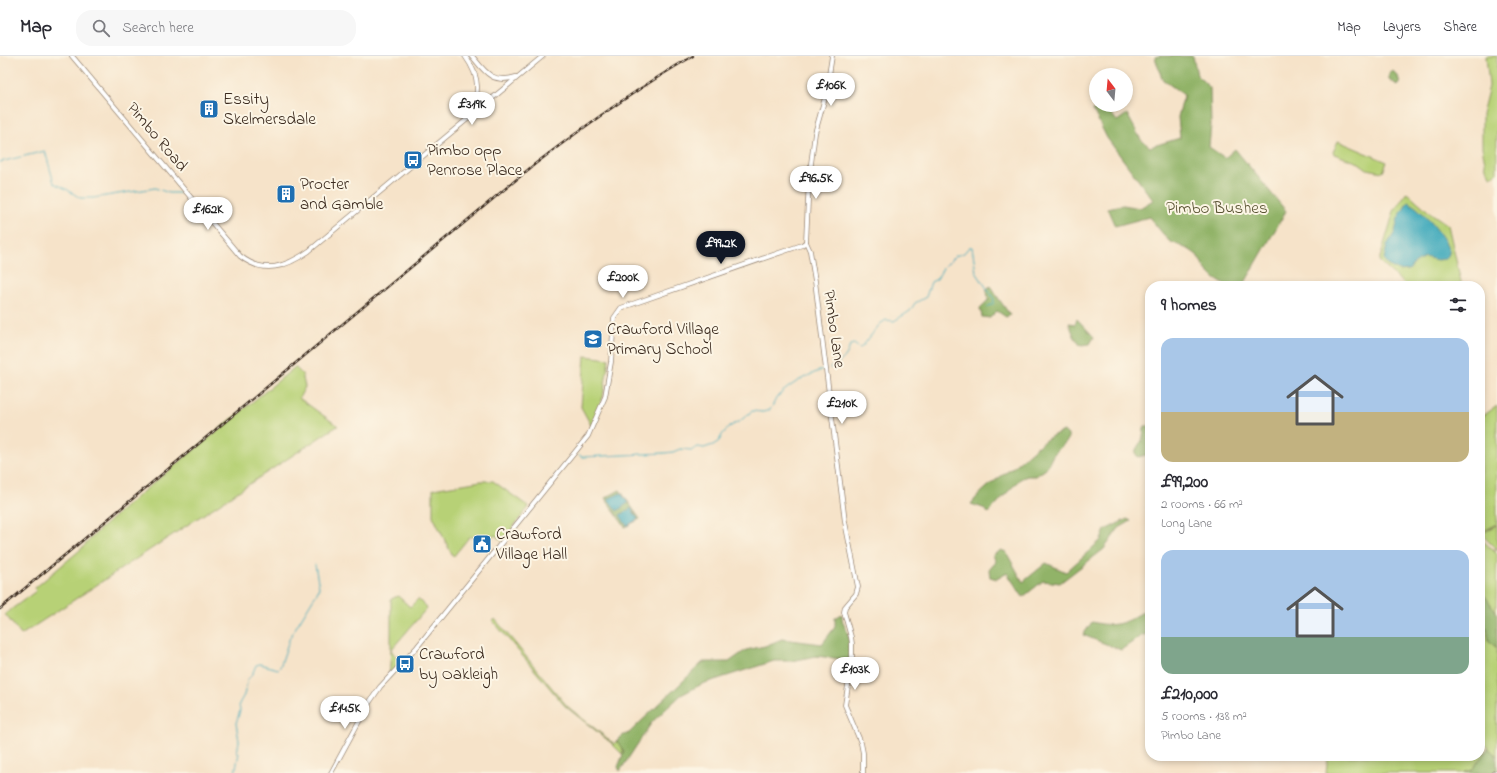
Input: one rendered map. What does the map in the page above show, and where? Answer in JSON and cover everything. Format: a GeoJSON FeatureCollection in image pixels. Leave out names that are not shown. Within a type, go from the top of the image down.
{"type":"FeatureCollection","features":[{"type":"Feature","properties":{"kind":"street","name":"Pimbo Road"},"geometry":{"type":"LineString","coordinates":[[72,56],[240,256],[250,263],[264,267],[283,265],[296,260],[309,251],[543,56]]}},
{"type":"Feature","properties":{"kind":"street"},"geometry":{"type":"LineString","coordinates":[[462,124],[474,103],[478,85],[475,73],[465,56]]}},
{"type":"Feature","properties":{"kind":"street"},"geometry":{"type":"LineString","coordinates":[[472,56],[486,72],[494,78],[503,80],[519,76]]}},
{"type":"Feature","properties":{"kind":"street","name":"Pimbo Lane"},"geometry":{"type":"LineString","coordinates":[[832,56],[826,94],[817,125],[812,151],[807,204],[806,242],[810,251],[815,281],[845,522],[858,587],[856,594],[848,603],[844,612],[851,637],[852,655],[845,705],[861,743],[863,754],[863,773]]}},
{"type":"Feature","properties":{"kind":"street"},"geometry":{"type":"LineString","coordinates":[[331,773],[369,703],[380,687],[417,647],[588,436],[605,397],[614,318],[622,308],[802,246],[806,242]]}},
{"type":"Feature","properties":{"kind":"green space","name":"Pimbo Bushes"},"geometry":{"type":"Polygon","coordinates":[[[1193,56],[1197,75],[1210,88],[1211,125],[1209,147],[1225,158],[1235,149],[1286,211],[1246,281],[1219,281],[1206,270],[1197,255],[1190,250],[1169,241],[1149,217],[1115,226],[1107,208],[1123,205],[1140,208],[1153,200],[1107,138],[1094,112],[1110,112],[1117,121],[1127,114],[1141,140],[1150,147],[1180,138],[1178,117],[1184,95],[1162,79],[1155,57],[1193,56]]]}},
{"type":"Feature","properties":{"kind":"green space"},"geometry":{"type":"Polygon","coordinates":[[[1486,56],[1497,56],[1497,173],[1491,177],[1486,168],[1482,147],[1482,114],[1489,86],[1486,56]]]}},
{"type":"Feature","properties":{"kind":"green space"},"geometry":{"type":"Polygon","coordinates":[[[1393,71],[1398,76],[1400,84],[1398,86],[1389,79],[1389,74],[1393,71]]]}},
{"type":"Feature","properties":{"kind":"green space"},"geometry":{"type":"Polygon","coordinates":[[[1338,141],[1387,162],[1383,172],[1367,169],[1359,163],[1334,154],[1333,152],[1338,141]]]}},
{"type":"Feature","properties":{"kind":"green space"},"geometry":{"type":"Polygon","coordinates":[[[1407,192],[1428,211],[1448,225],[1461,281],[1401,281],[1379,261],[1394,211],[1407,192]]]}},
{"type":"Feature","properties":{"kind":"green space"},"geometry":{"type":"Polygon","coordinates":[[[990,286],[1010,315],[1006,317],[997,311],[990,318],[982,317],[980,308],[989,299],[986,290],[990,286]]]}},
{"type":"Feature","properties":{"kind":"green space"},"geometry":{"type":"Polygon","coordinates":[[[1077,319],[1094,337],[1090,344],[1080,345],[1074,336],[1069,323],[1075,324],[1077,319]]]}},
{"type":"Feature","properties":{"kind":"green space"},"geometry":{"type":"Polygon","coordinates":[[[585,356],[609,359],[603,397],[592,427],[581,407],[585,356]]]}},
{"type":"Feature","properties":{"kind":"green space"},"geometry":{"type":"Polygon","coordinates":[[[295,367],[302,374],[305,387],[299,398],[338,426],[21,635],[5,614],[36,591],[35,588],[80,550],[99,530],[140,494],[295,367]]]}},
{"type":"Feature","properties":{"kind":"green space"},"geometry":{"type":"Polygon","coordinates":[[[1497,406],[1497,524],[1485,530],[1485,414],[1497,406]]]}},
{"type":"Feature","properties":{"kind":"green space"},"geometry":{"type":"Polygon","coordinates":[[[1145,426],[1145,455],[1138,457],[1135,453],[1143,438],[1145,426]]]}},
{"type":"Feature","properties":{"kind":"green space"},"geometry":{"type":"Polygon","coordinates":[[[1064,431],[1068,435],[1068,440],[1053,455],[1046,469],[1036,476],[1027,476],[1020,479],[988,513],[983,508],[971,504],[986,488],[1038,446],[1050,437],[1064,431]]]}},
{"type":"Feature","properties":{"kind":"green space"},"geometry":{"type":"Polygon","coordinates":[[[481,481],[493,481],[529,507],[502,541],[495,535],[488,542],[480,535],[475,539],[470,536],[453,557],[433,516],[433,489],[481,481]]]}},
{"type":"Feature","properties":{"kind":"green space"},"geometry":{"type":"Polygon","coordinates":[[[620,490],[640,519],[625,527],[605,498],[620,490]]]}},
{"type":"Feature","properties":{"kind":"green space"},"geometry":{"type":"Polygon","coordinates":[[[1127,519],[1131,521],[1119,528],[1104,549],[1060,583],[1043,581],[1023,597],[1007,573],[997,579],[990,577],[989,570],[996,562],[993,555],[1001,550],[1006,552],[1023,582],[1046,563],[1066,572],[1101,540],[1105,530],[1127,519]]]}},
{"type":"Feature","properties":{"kind":"green space"},"geometry":{"type":"Polygon","coordinates":[[[1497,525],[1497,550],[1485,538],[1485,532],[1497,525]]]}},
{"type":"Feature","properties":{"kind":"green space"},"geometry":{"type":"Polygon","coordinates":[[[1485,543],[1497,554],[1496,612],[1485,596],[1485,543]]]}},
{"type":"Feature","properties":{"kind":"green space"},"geometry":{"type":"Polygon","coordinates":[[[398,596],[410,607],[418,599],[427,608],[391,650],[391,599],[398,596]]]}},
{"type":"Feature","properties":{"kind":"green space"},"geometry":{"type":"Polygon","coordinates":[[[1485,596],[1497,613],[1497,648],[1489,641],[1487,628],[1485,629],[1485,596]]]}},
{"type":"Feature","properties":{"kind":"green space"},"geometry":{"type":"Polygon","coordinates":[[[1145,611],[1145,635],[1121,650],[1083,635],[1092,622],[1110,625],[1128,620],[1145,611]]]}},
{"type":"Feature","properties":{"kind":"green space"},"geometry":{"type":"Polygon","coordinates":[[[842,614],[849,640],[850,660],[816,656],[792,661],[774,661],[702,684],[681,695],[652,722],[620,771],[618,767],[624,752],[617,741],[622,736],[629,733],[703,662],[729,662],[746,650],[765,646],[782,639],[822,644],[835,627],[835,618],[842,614]]]}},
{"type":"Feature","properties":{"kind":"green space"},"geometry":{"type":"Polygon","coordinates":[[[495,619],[567,706],[614,744],[617,741],[624,752],[623,755],[610,742],[565,706],[493,621],[495,619]]]}},
{"type":"Feature","properties":{"kind":"green space"},"geometry":{"type":"Polygon","coordinates":[[[1487,628],[1489,641],[1497,648],[1496,756],[1485,744],[1485,629],[1487,628]]]}},
{"type":"Feature","properties":{"kind":"green space"},"geometry":{"type":"Polygon","coordinates":[[[391,650],[401,664],[389,678],[391,650]]]}},
{"type":"Feature","properties":{"kind":"green space"},"geometry":{"type":"Polygon","coordinates":[[[1488,748],[1497,755],[1497,772],[1463,773],[1472,770],[1479,761],[1485,761],[1485,752],[1488,748]]]}},
{"type":"Feature","properties":{"kind":"green space"},"geometry":{"type":"Polygon","coordinates":[[[1327,761],[1479,761],[1472,770],[1463,773],[1326,773],[1327,761]]]}},
{"type":"Feature","properties":{"kind":"water"},"geometry":{"type":"Polygon","coordinates":[[[1408,202],[1424,214],[1445,242],[1449,253],[1445,259],[1437,260],[1425,257],[1413,265],[1409,270],[1399,271],[1386,263],[1384,259],[1387,245],[1395,232],[1398,218],[1408,202]]]}},
{"type":"Feature","properties":{"kind":"water"},"geometry":{"type":"Polygon","coordinates":[[[621,493],[628,503],[617,511],[608,499],[621,493]]]}},
{"type":"Feature","properties":{"kind":"water"},"geometry":{"type":"Polygon","coordinates":[[[631,508],[638,519],[627,526],[620,515],[631,508]]]}},
{"type":"Feature","properties":{"kind":"waterway"},"geometry":{"type":"LineString","coordinates":[[0,162],[45,151],[54,183],[80,198],[93,198],[155,188],[169,193],[180,193]]}},
{"type":"Feature","properties":{"kind":"waterway"},"geometry":{"type":"LineString","coordinates":[[830,368],[843,359],[850,345],[854,344],[859,348],[862,347],[880,324],[886,320],[894,321],[910,311],[915,303],[926,297],[931,282],[937,279],[943,268],[955,256],[964,253],[969,247],[972,247],[976,272],[994,299],[993,304],[987,307]]}},
{"type":"Feature","properties":{"kind":"waterway"},"geometry":{"type":"LineString","coordinates":[[579,455],[582,457],[665,453],[680,449],[692,450],[698,447],[704,448],[713,445],[719,441],[729,427],[740,421],[752,411],[763,412],[770,410],[777,397],[783,391],[794,383],[825,369]]}},
{"type":"Feature","properties":{"kind":"waterway"},"geometry":{"type":"LineString","coordinates":[[235,773],[239,753],[237,753],[239,741],[236,723],[240,711],[239,704],[244,695],[248,679],[252,675],[256,665],[260,664],[278,669],[280,667],[290,637],[318,591],[319,587],[315,565]]}},
{"type":"Feature","properties":{"kind":"railway"},"geometry":{"type":"LineString","coordinates":[[0,609],[535,164],[612,107],[693,56]]}},
{"type":"Feature","properties":{"kind":"place","name":"Essity Skelmersdale"},"geometry":{"type":"Point","coordinates":[209,109]}},
{"type":"Feature","properties":{"kind":"place","name":"Pimbo opp Penrose Place"},"geometry":{"type":"Point","coordinates":[413,160]}},
{"type":"Feature","properties":{"kind":"place","name":"Procter and Gamble"},"geometry":{"type":"Point","coordinates":[286,194]}},
{"type":"Feature","properties":{"kind":"place","name":"Crawford Village Primary School"},"geometry":{"type":"Point","coordinates":[593,339]}},
{"type":"Feature","properties":{"kind":"place","name":"Crawford Village Hall"},"geometry":{"type":"Point","coordinates":[482,544]}},
{"type":"Feature","properties":{"kind":"place","name":"Crawford by Oakleigh"},"geometry":{"type":"Point","coordinates":[405,664]}}]}
